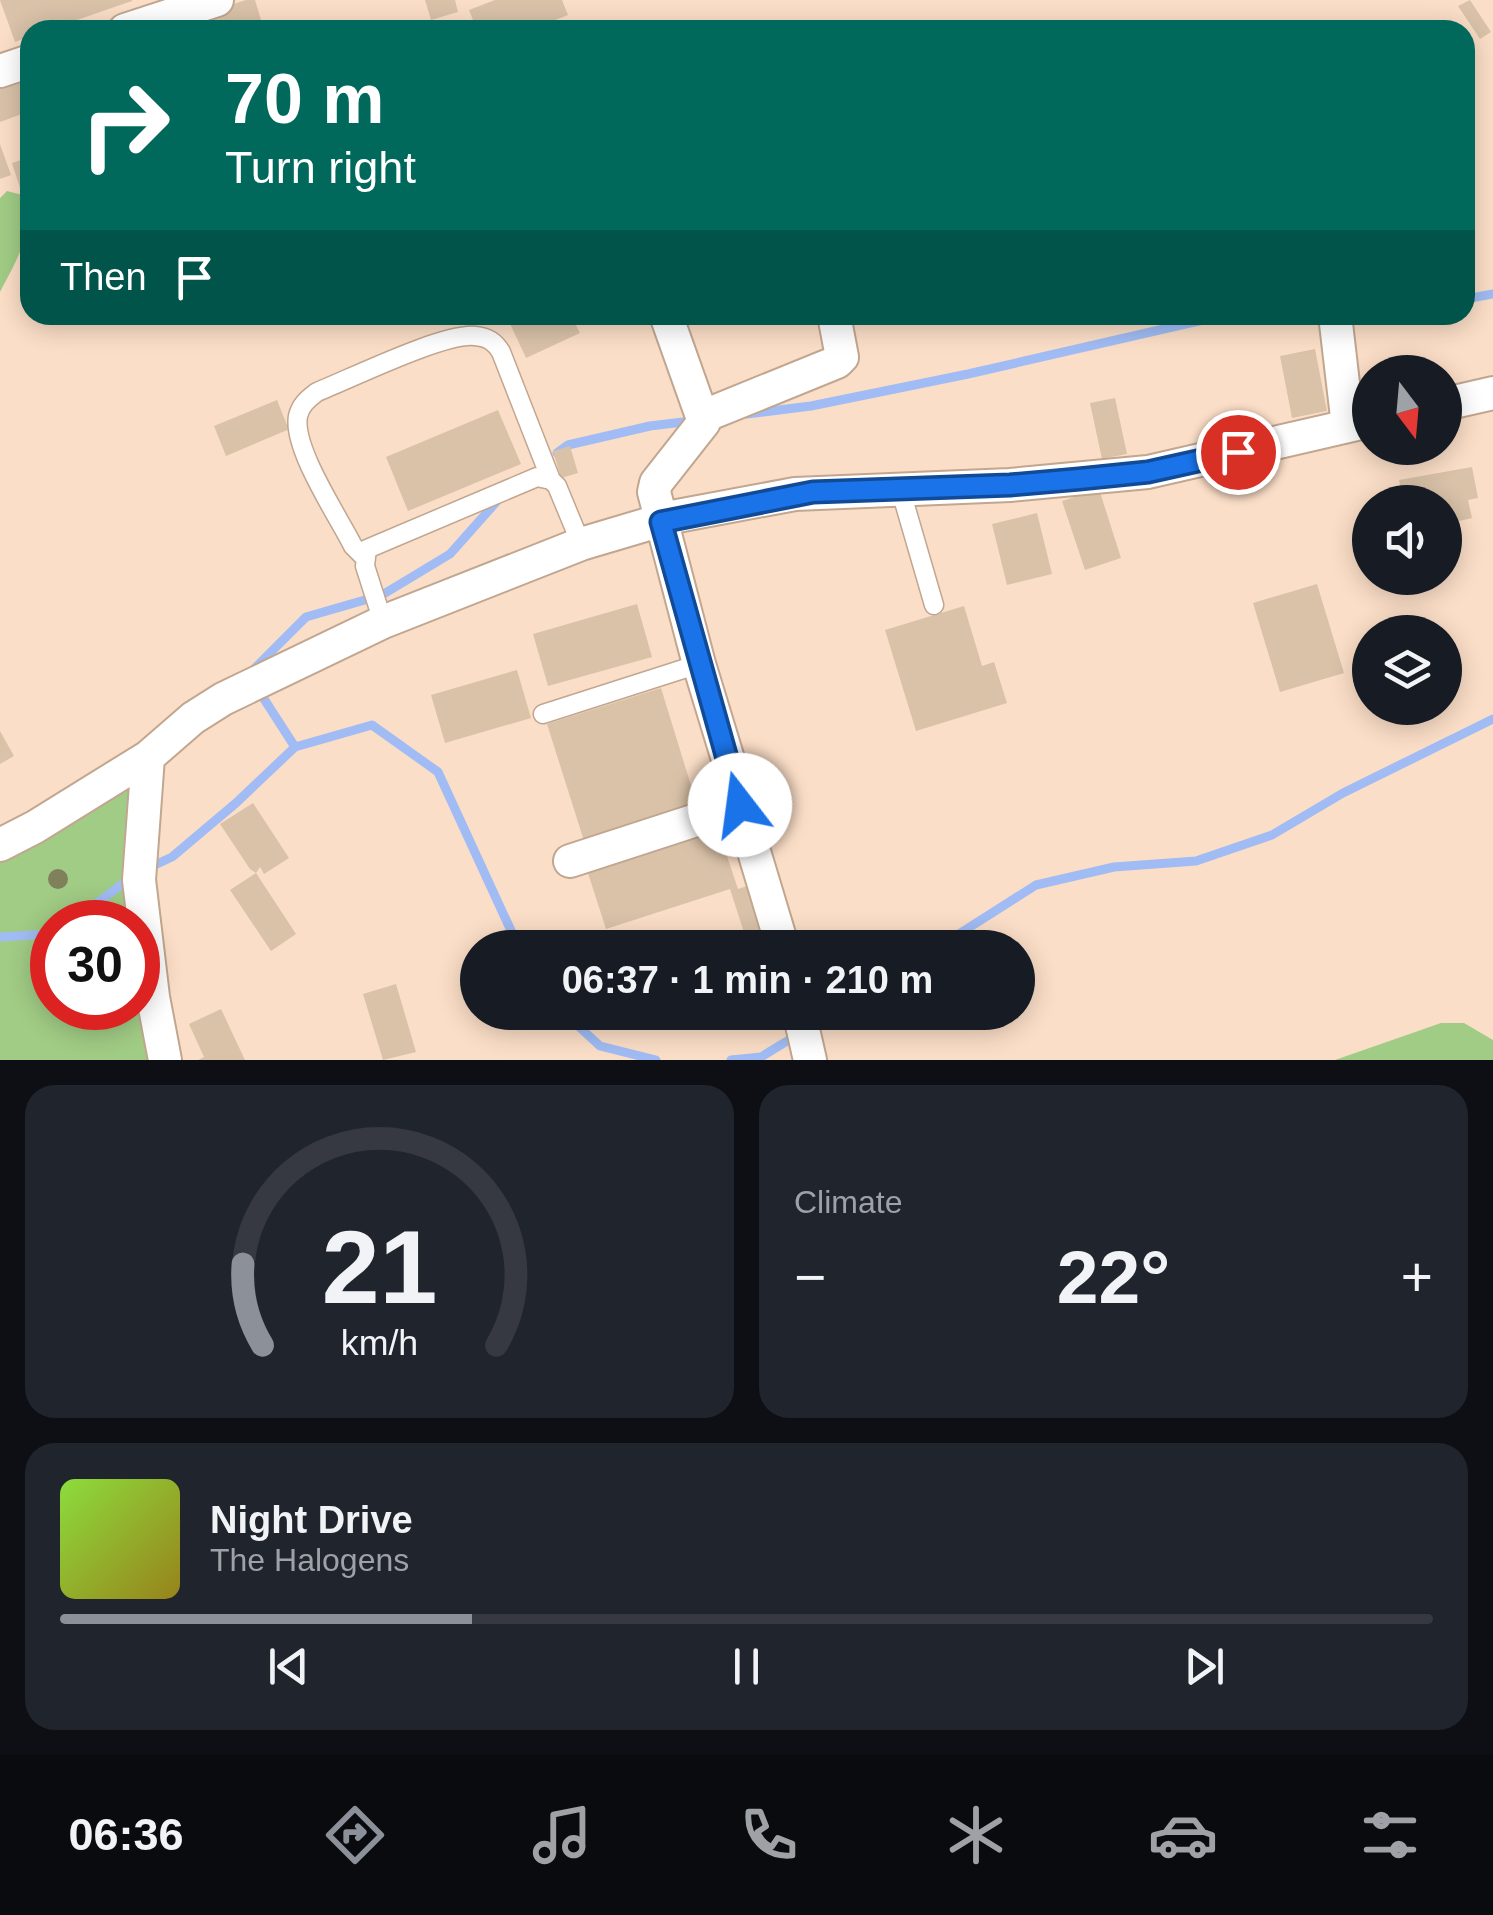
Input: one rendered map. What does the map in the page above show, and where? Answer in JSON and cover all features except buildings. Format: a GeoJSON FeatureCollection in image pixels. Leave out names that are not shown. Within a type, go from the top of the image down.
{"type":"FeatureCollection","features":[{"type":"Feature","properties":{"kind":"street"},"geometry":{"type":"LineString","coordinates":[[155,20],[216,0]]}},
{"type":"Feature","properties":{"kind":"street"},"geometry":{"type":"LineString","coordinates":[[670,325],[704,416],[702,428],[656,483],[654,492],[698,664],[778,930]]}},
{"type":"Feature","properties":{"kind":"street"},"geometry":{"type":"LineString","coordinates":[[704,416],[837,362],[842,348],[836,325]]}},
{"type":"Feature","properties":{"kind":"street"},"geometry":{"type":"LineString","coordinates":[[1337,325],[1352,392]]}},
{"type":"Feature","properties":{"kind":"street"},"geometry":{"type":"LineString","coordinates":[[1462,400],[1493,393]]}},
{"type":"Feature","properties":{"kind":"street"},"geometry":{"type":"LineString","coordinates":[[0,844],[148,757],[223,698],[383,622],[581,544],[661,522],[813,492],[1010,485],[1148,472],[1352,426]]}},
{"type":"Feature","properties":{"kind":"street"},"geometry":{"type":"LineString","coordinates":[[148,757],[139,880],[165,1060]]}},
{"type":"Feature","properties":{"kind":"street"},"geometry":{"type":"LineString","coordinates":[[570,860],[740,805]]}},
{"type":"Feature","properties":{"kind":"street"},"geometry":{"type":"LineString","coordinates":[[803,1030],[810,1060]]}},
{"type":"Feature","properties":{"kind":"lane"},"geometry":{"type":"LineString","coordinates":[[383,622],[365,558],[353,546],[304,450],[299,411],[318,392],[450,338],[479,336],[490,340],[501,352],[551,480],[581,544]]}},
{"type":"Feature","properties":{"kind":"lane"},"geometry":{"type":"LineString","coordinates":[[365,558],[370,546],[537,478],[551,480]]}},
{"type":"Feature","properties":{"kind":"lane"},"geometry":{"type":"LineString","coordinates":[[900,488],[934,605]]}},
{"type":"Feature","properties":{"kind":"lane"},"geometry":{"type":"LineString","coordinates":[[543,714],[698,664]]}},
{"type":"Feature","properties":{"kind":"green space"},"geometry":{"type":"Polygon","coordinates":[[[7,191],[20,194],[20,251],[0,292],[0,198],[7,191]]]}},
{"type":"Feature","properties":{"kind":"green space"},"geometry":{"type":"Polygon","coordinates":[[[124,790],[135,790],[145,900],[30,900],[30,1030],[157,1030],[160,1060],[0,1060],[0,855],[124,790]]]}},
{"type":"Feature","properties":{"kind":"green space"},"geometry":{"type":"Polygon","coordinates":[[[1441,1023],[1464,1023],[1493,1040],[1493,1060],[1335,1060],[1441,1023]]]}},
{"type":"Feature","properties":{"kind":"waterway"},"geometry":{"type":"LineString","coordinates":[[1475,297],[1493,294]]}},
{"type":"Feature","properties":{"kind":"waterway"},"geometry":{"type":"LineString","coordinates":[[747,414],[811,406],[968,374],[1181,325]]}},
{"type":"Feature","properties":{"kind":"waterway"},"geometry":{"type":"LineString","coordinates":[[557,453],[568,445],[691,421]]}},
{"type":"Feature","properties":{"kind":"waterway"},"geometry":{"type":"LineString","coordinates":[[248,675],[306,617],[382,595],[450,554],[498,500]]}},
{"type":"Feature","properties":{"kind":"waterway"},"geometry":{"type":"LineString","coordinates":[[257,688],[295,747]]}},
{"type":"Feature","properties":{"kind":"waterway"},"geometry":{"type":"LineString","coordinates":[[965,930],[1036,885],[1114,867],[1196,861],[1272,835],[1343,793],[1493,719]]}},
{"type":"Feature","properties":{"kind":"waterway"},"geometry":{"type":"LineString","coordinates":[[146,869],[172,857],[295,747],[372,725],[438,772],[511,930]]}},
{"type":"Feature","properties":{"kind":"waterway"},"geometry":{"type":"LineString","coordinates":[[101,900],[133,876]]}},
{"type":"Feature","properties":{"kind":"waterway"},"geometry":{"type":"LineString","coordinates":[[0,937],[30,935]]}},
{"type":"Feature","properties":{"kind":"waterway"},"geometry":{"type":"LineString","coordinates":[[583,1030],[600,1046],[656,1060]]}},
{"type":"Feature","properties":{"kind":"waterway"},"geometry":{"type":"LineString","coordinates":[[731,1060],[761,1057],[797,1035]]}},
{"type":"Feature","properties":{"kind":"route"},"geometry":{"type":"LineString","coordinates":[[740,805],[661,522],[813,492],[1079,479],[1148,472],[1238,452]]}}]}
